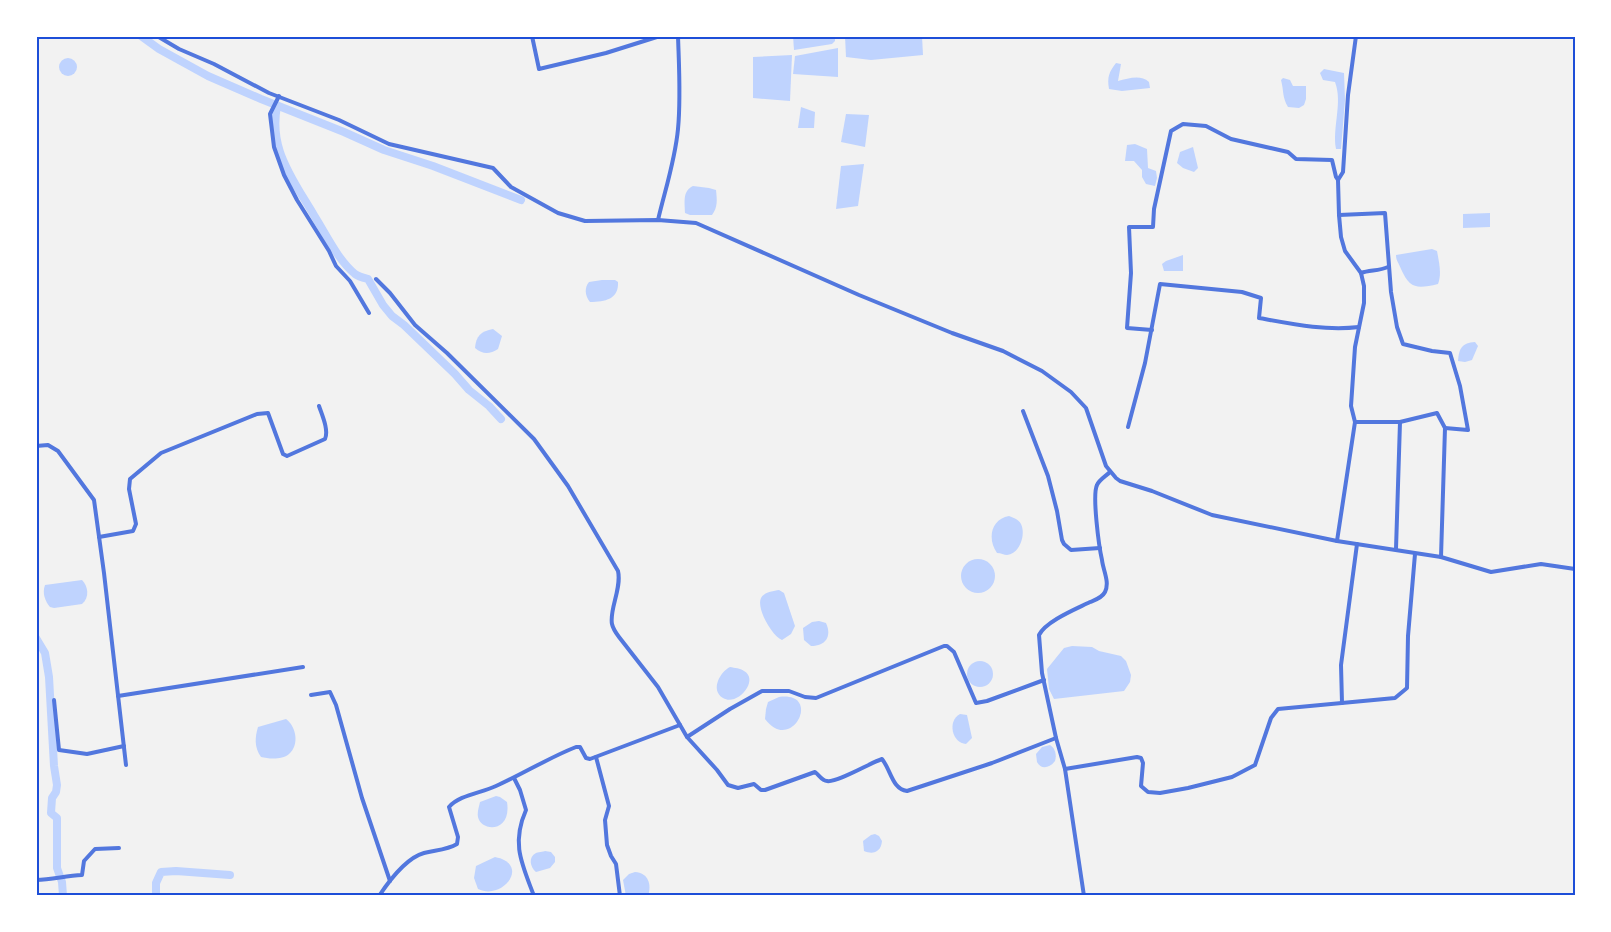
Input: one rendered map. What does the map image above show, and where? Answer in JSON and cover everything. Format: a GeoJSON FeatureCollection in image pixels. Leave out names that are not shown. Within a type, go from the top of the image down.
{"type":"FeatureCollection","features":[{"type":"Feature","properties":{"kind":"street"},"geometry":{"type":"LineString","coordinates":[[157,36],[179,50],[389,144],[493,168],[511,187],[558,213],[585,221],[658,220],[696,223],[859,295],[1003,351],[1042,371],[1071,392],[1086,408],[1098,446],[1110,472],[1120,481],[1212,515],[1337,541],[1441,557],[1491,572],[1541,564],[1575,568]]}},
{"type":"Feature","properties":{"kind":"street"},"geometry":{"type":"LineString","coordinates":[[532,36],[538,69],[606,53],[660,36]]}},
{"type":"Feature","properties":{"kind":"street"},"geometry":{"type":"LineString","coordinates":[[658,220],[670,177],[678,129],[678,36]]}},
{"type":"Feature","properties":{"kind":"street"},"geometry":{"type":"LineString","coordinates":[[1338,180],[1343,172],[1348,94],[1356,36]]}},
{"type":"Feature","properties":{"kind":"street"},"geometry":{"type":"LineString","coordinates":[[279,96],[270,114],[274,147],[284,175],[336,266],[350,281],[369,313]]}},
{"type":"Feature","properties":{"kind":"street"},"geometry":{"type":"LineString","coordinates":[[1152,330],[1127,328],[1131,273],[1129,227],[1154,227],[1154,209],[1171,131],[1184,124],[1206,126],[1231,139],[1288,152],[1296,159],[1332,160],[1338,180],[1341,237],[1345,251],[1361,273],[1364,303],[1355,347],[1352,406],[1355,422],[1337,541]]}},
{"type":"Feature","properties":{"kind":"street"},"geometry":{"type":"LineString","coordinates":[[1339,215],[1385,213],[1391,292],[1402,344],[1450,353],[1460,386],[1468,430],[1445,428]]}},
{"type":"Feature","properties":{"kind":"street"},"geometry":{"type":"LineString","coordinates":[[1361,273],[1388,267]]}},
{"type":"Feature","properties":{"kind":"street"},"geometry":{"type":"LineString","coordinates":[[376,279],[415,325],[447,353],[534,440],[568,486],[618,571],[619,582],[612,619],[614,628],[658,687],[687,737],[728,785],[738,788],[754,784],[763,790],[815,772],[826,781],[838,779],[882,759],[897,785],[907,791],[992,763],[1056,738]]}},
{"type":"Feature","properties":{"kind":"street"},"geometry":{"type":"LineString","coordinates":[[1128,428],[1152,330],[1160,284],[1242,292],[1261,298],[1259,318],[1307,327],[1359,327]]}},
{"type":"Feature","properties":{"kind":"street"},"geometry":{"type":"LineString","coordinates":[[99,537],[135,529],[129,489],[130,479],[161,453],[266,412],[283,454],[287,456],[327,436],[318,406]]}},
{"type":"Feature","properties":{"kind":"street"},"geometry":{"type":"LineString","coordinates":[[1023,411],[1048,476],[1062,540],[1071,550],[1100,548]]}},
{"type":"Feature","properties":{"kind":"street"},"geometry":{"type":"LineString","coordinates":[[1355,422],[1400,422],[1437,413],[1445,428],[1441,557]]}},
{"type":"Feature","properties":{"kind":"street"},"geometry":{"type":"LineString","coordinates":[[1396,549],[1400,422]]}},
{"type":"Feature","properties":{"kind":"street"},"geometry":{"type":"LineString","coordinates":[[36,446],[48,445],[58,451],[94,500],[126,765]]}},
{"type":"Feature","properties":{"kind":"street"},"geometry":{"type":"LineString","coordinates":[[1084,896],[1065,769],[1044,680],[1040,635],[1041,631],[1050,624],[1072,610],[1100,597],[1106,589],[1100,548],[1096,488],[1097,484],[1110,472]]}},
{"type":"Feature","properties":{"kind":"street"},"geometry":{"type":"LineString","coordinates":[[1342,702],[1341,665],[1357,544]]}},
{"type":"Feature","properties":{"kind":"street"},"geometry":{"type":"LineString","coordinates":[[1065,769],[1137,757],[1141,758],[1143,763],[1142,786],[1148,792],[1160,793],[1188,788],[1232,777],[1255,765],[1271,718],[1278,709],[1395,698],[1407,688],[1408,636],[1415,554]]}},
{"type":"Feature","properties":{"kind":"street"},"geometry":{"type":"LineString","coordinates":[[687,737],[762,691],[789,692],[816,698],[944,646],[954,652],[976,702],[987,701],[1044,680]]}},
{"type":"Feature","properties":{"kind":"street"},"geometry":{"type":"LineString","coordinates":[[118,696],[303,667]]}},
{"type":"Feature","properties":{"kind":"street"},"geometry":{"type":"LineString","coordinates":[[311,695],[330,692],[336,705],[362,798],[390,881]]}},
{"type":"Feature","properties":{"kind":"street"},"geometry":{"type":"LineString","coordinates":[[54,700],[58,750],[87,754],[124,746]]}},
{"type":"Feature","properties":{"kind":"street"},"geometry":{"type":"LineString","coordinates":[[379,896],[390,881],[416,856],[450,848],[457,844],[458,837],[449,807],[457,801],[514,778],[577,746],[586,758],[590,759],[680,725]]}},
{"type":"Feature","properties":{"kind":"street"},"geometry":{"type":"LineString","coordinates":[[596,757],[609,806],[605,819],[607,845],[616,864],[620,896]]}},
{"type":"Feature","properties":{"kind":"street"},"geometry":{"type":"LineString","coordinates":[[514,778],[526,810],[518,837],[519,854],[534,896]]}},
{"type":"Feature","properties":{"kind":"street"},"geometry":{"type":"LineString","coordinates":[[36,880],[82,874],[84,861],[95,849],[119,848]]}},
{"type":"Feature","properties":{"kind":"water"},"geometry":{"type":"Polygon","coordinates":[[[793,36],[835,36],[835,41],[832,44],[794,50],[793,36]]]}},
{"type":"Feature","properties":{"kind":"water"},"geometry":{"type":"Polygon","coordinates":[[[845,36],[922,36],[923,55],[871,60],[846,57],[845,36]]]}},
{"type":"Feature","properties":{"kind":"water"},"geometry":{"type":"Polygon","coordinates":[[[838,48],[838,77],[793,74],[795,56],[838,48]]]}},
{"type":"Feature","properties":{"kind":"water"},"geometry":{"type":"Polygon","coordinates":[[[792,55],[790,101],[753,98],[753,57],[792,55]]]}},
{"type":"Feature","properties":{"kind":"water"},"geometry":{"type":"Polygon","coordinates":[[[68,58],[74,61],[77,67],[74,73],[68,76],[62,73],[59,67],[62,61],[68,58]]]}},
{"type":"Feature","properties":{"kind":"water"},"geometry":{"type":"Polygon","coordinates":[[[1116,63],[1121,64],[1118,81],[1142,78],[1149,82],[1150,88],[1122,91],[1109,89],[1109,75],[1116,63]]]}},
{"type":"Feature","properties":{"kind":"water"},"geometry":{"type":"Polygon","coordinates":[[[1324,69],[1344,73],[1345,100],[1341,149],[1336,149],[1335,141],[1337,90],[1335,82],[1323,80],[1320,73],[1324,69]]]}},
{"type":"Feature","properties":{"kind":"water"},"geometry":{"type":"Polygon","coordinates":[[[1283,78],[1290,80],[1293,86],[1306,86],[1304,105],[1299,108],[1288,107],[1283,94],[1281,80],[1283,78]]]}},
{"type":"Feature","properties":{"kind":"water"},"geometry":{"type":"Polygon","coordinates":[[[801,107],[815,112],[814,128],[798,128],[801,107]]]}},
{"type":"Feature","properties":{"kind":"water"},"geometry":{"type":"Polygon","coordinates":[[[846,114],[869,115],[865,147],[841,142],[846,114]]]}},
{"type":"Feature","properties":{"kind":"water"},"geometry":{"type":"Polygon","coordinates":[[[1135,144],[1147,149],[1148,168],[1156,171],[1155,186],[1146,184],[1142,177],[1142,170],[1134,161],[1125,161],[1127,145],[1135,144]]]}},
{"type":"Feature","properties":{"kind":"water"},"geometry":{"type":"Polygon","coordinates":[[[1193,147],[1198,168],[1194,172],[1177,163],[1180,152],[1193,147]]]}},
{"type":"Feature","properties":{"kind":"water"},"geometry":{"type":"Polygon","coordinates":[[[864,164],[858,206],[836,209],[841,166],[864,164]]]}},
{"type":"Feature","properties":{"kind":"water"},"geometry":{"type":"Polygon","coordinates":[[[693,186],[716,190],[717,200],[712,215],[685,213],[686,194],[693,186]]]}},
{"type":"Feature","properties":{"kind":"water"},"geometry":{"type":"Polygon","coordinates":[[[1490,213],[1490,227],[1463,228],[1463,214],[1490,213]]]}},
{"type":"Feature","properties":{"kind":"water"},"geometry":{"type":"Polygon","coordinates":[[[1432,249],[1437,251],[1439,259],[1438,284],[1419,287],[1411,284],[1404,276],[1396,255],[1432,249]]]}},
{"type":"Feature","properties":{"kind":"water"},"geometry":{"type":"Polygon","coordinates":[[[1183,255],[1183,271],[1164,271],[1162,264],[1183,255]]]}},
{"type":"Feature","properties":{"kind":"water"},"geometry":{"type":"Polygon","coordinates":[[[602,280],[618,282],[614,296],[606,300],[590,302],[586,292],[587,284],[602,280]]]}},
{"type":"Feature","properties":{"kind":"water"},"geometry":{"type":"Polygon","coordinates":[[[493,329],[502,336],[498,349],[486,353],[475,348],[480,335],[493,329]]]}},
{"type":"Feature","properties":{"kind":"water"},"geometry":{"type":"Polygon","coordinates":[[[1475,342],[1478,346],[1472,360],[1458,361],[1462,347],[1475,342]]]}},
{"type":"Feature","properties":{"kind":"water"},"geometry":{"type":"Polygon","coordinates":[[[1009,516],[1020,522],[1023,533],[1021,543],[1012,554],[1007,555],[997,553],[994,548],[992,530],[998,521],[1009,516]]]}},
{"type":"Feature","properties":{"kind":"water"},"geometry":{"type":"Polygon","coordinates":[[[978,559],[990,564],[995,576],[990,588],[978,593],[966,588],[961,576],[966,564],[978,559]]]}},
{"type":"Feature","properties":{"kind":"water"},"geometry":{"type":"Polygon","coordinates":[[[82,580],[87,592],[82,604],[50,607],[44,597],[45,585],[82,580]]]}},
{"type":"Feature","properties":{"kind":"water"},"geometry":{"type":"Polygon","coordinates":[[[779,590],[784,593],[795,626],[791,634],[782,640],[766,621],[760,603],[764,594],[779,590]]]}},
{"type":"Feature","properties":{"kind":"water"},"geometry":{"type":"Polygon","coordinates":[[[812,622],[826,623],[828,636],[821,644],[811,646],[804,640],[803,628],[812,622]]]}},
{"type":"Feature","properties":{"kind":"water"},"geometry":{"type":"Polygon","coordinates":[[[1092,647],[1121,656],[1126,661],[1131,675],[1130,682],[1124,691],[1054,699],[1049,689],[1047,669],[1064,648],[1092,647]]]}},
{"type":"Feature","properties":{"kind":"water"},"geometry":{"type":"Polygon","coordinates":[[[980,661],[989,665],[993,674],[989,683],[980,687],[971,683],[967,674],[971,665],[980,661]]]}},
{"type":"Feature","properties":{"kind":"water"},"geometry":{"type":"Polygon","coordinates":[[[730,667],[744,671],[749,680],[748,686],[740,696],[729,700],[719,695],[717,686],[720,677],[730,667]]]}},
{"type":"Feature","properties":{"kind":"water"},"geometry":{"type":"Polygon","coordinates":[[[779,697],[792,698],[799,703],[801,711],[799,719],[785,730],[775,728],[765,719],[768,702],[779,697]]]}},
{"type":"Feature","properties":{"kind":"water"},"geometry":{"type":"Polygon","coordinates":[[[960,714],[967,715],[972,738],[966,744],[957,740],[952,726],[960,714]]]}},
{"type":"Feature","properties":{"kind":"water"},"geometry":{"type":"Polygon","coordinates":[[[286,719],[294,731],[295,746],[286,756],[272,759],[261,757],[256,742],[258,727],[286,719]]]}},
{"type":"Feature","properties":{"kind":"water"},"geometry":{"type":"Polygon","coordinates":[[[1050,745],[1055,752],[1055,761],[1048,767],[1043,767],[1037,762],[1036,754],[1042,747],[1050,745]]]}},
{"type":"Feature","properties":{"kind":"water"},"geometry":{"type":"Polygon","coordinates":[[[496,796],[507,802],[507,812],[501,824],[490,827],[480,822],[478,810],[480,802],[496,796]]]}},
{"type":"Feature","properties":{"kind":"water"},"geometry":{"type":"Polygon","coordinates":[[[875,834],[882,841],[880,848],[870,853],[864,851],[863,841],[875,834]]]}},
{"type":"Feature","properties":{"kind":"water"},"geometry":{"type":"Polygon","coordinates":[[[545,851],[551,852],[555,857],[555,862],[550,868],[536,872],[531,865],[531,859],[533,855],[545,851]]]}},
{"type":"Feature","properties":{"kind":"water"},"geometry":{"type":"Polygon","coordinates":[[[495,857],[506,861],[511,867],[512,873],[509,880],[496,890],[478,889],[474,878],[476,866],[495,857]]]}},
{"type":"Feature","properties":{"kind":"water"},"geometry":{"type":"Polygon","coordinates":[[[635,872],[643,874],[648,880],[648,896],[626,896],[623,880],[635,872]]]}},
{"type":"Feature","properties":{"kind":"waterway"},"geometry":{"type":"LineString","coordinates":[[141,36],[159,49],[208,76],[261,99],[384,150],[521,200]]}},
{"type":"Feature","properties":{"kind":"waterway"},"geometry":{"type":"LineString","coordinates":[[277,106],[276,135],[283,161],[338,255],[355,274],[368,279],[392,316],[501,419]]}},
{"type":"Feature","properties":{"kind":"waterway"},"geometry":{"type":"LineString","coordinates":[[36,638],[45,653],[49,677],[57,785],[52,798],[51,813],[57,818],[57,868],[62,882],[63,896]]}},
{"type":"Feature","properties":{"kind":"waterway"},"geometry":{"type":"LineString","coordinates":[[156,896],[156,883],[161,872],[230,875]]}}]}
